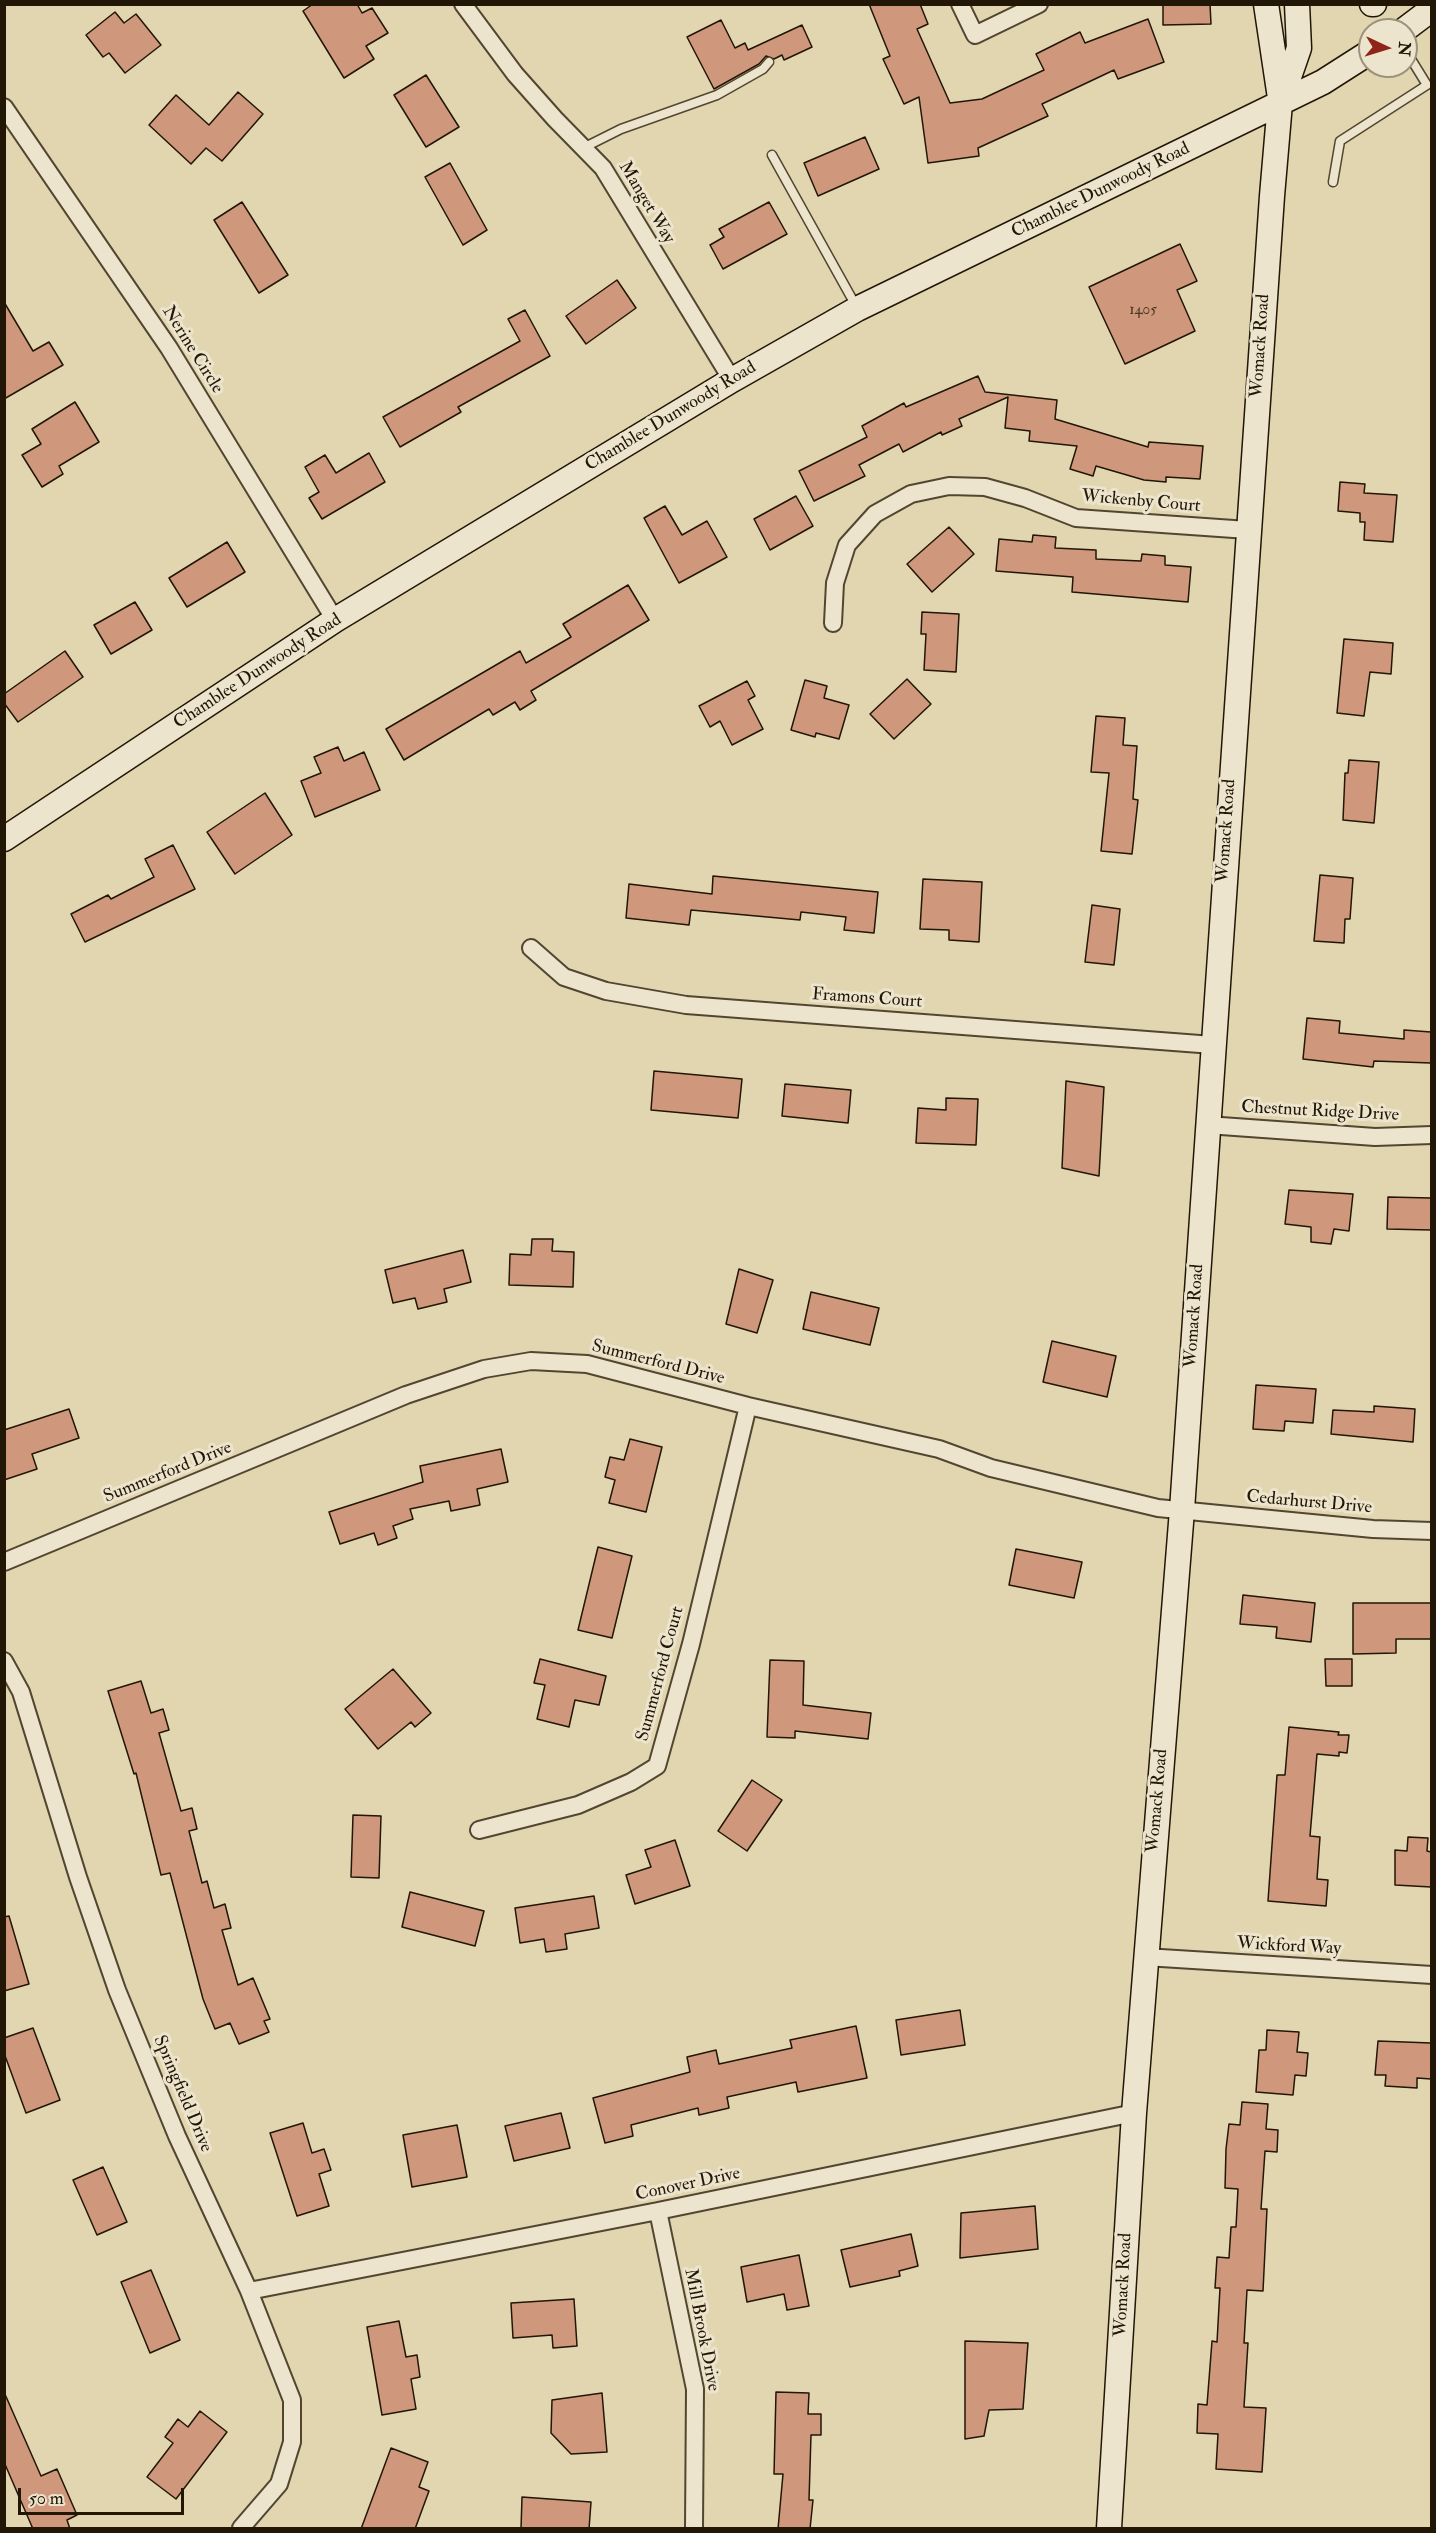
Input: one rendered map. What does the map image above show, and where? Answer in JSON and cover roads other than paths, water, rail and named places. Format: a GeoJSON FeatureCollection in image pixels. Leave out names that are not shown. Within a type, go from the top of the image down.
{"type":"FeatureCollection","features":[{"type":"Feature","properties":{"kind":"street","name":"Manget Way"},"geometry":{"type":"LineString","coordinates":[[463,4],[515,74],[603,168],[732,380]]}},
{"type":"Feature","properties":{"kind":"street"},"geometry":{"type":"LineString","coordinates":[[960,4],[975,35],[1040,4]]}},
{"type":"Feature","properties":{"kind":"street"},"geometry":{"type":"LineString","coordinates":[[1266,4],[1280,103]]}},
{"type":"Feature","properties":{"kind":"street"},"geometry":{"type":"LineString","coordinates":[[1280,103],[1299,48],[1297,4]]}},
{"type":"Feature","properties":{"kind":"street"},"geometry":{"type":"LineString","coordinates":[[1418,19],[1431,9]]}},
{"type":"Feature","properties":{"kind":"street","name":"Chamblee Dunwoody Road"},"geometry":{"type":"LineString","coordinates":[[4,838],[336,620],[732,380],[857,309],[1323,82],[1358,60]]}},
{"type":"Feature","properties":{"kind":"street","name":"Womack Road"},"geometry":{"type":"LineString","coordinates":[[1109,2529],[1134,2113],[1182,1510],[1248,530],[1280,103]]}},
{"type":"Feature","properties":{"kind":"street","name":"Nerine Circle"},"geometry":{"type":"LineString","coordinates":[[4,107],[169,348],[336,620]]}},
{"type":"Feature","properties":{"kind":"street","name":"Wickenby Court"},"geometry":{"type":"LineString","coordinates":[[833,623],[835,583],[847,545],[875,514],[911,494],[949,486],[985,487],[1025,498],[1076,518],[1248,530]]}},
{"type":"Feature","properties":{"kind":"street","name":"Framons Court"},"geometry":{"type":"LineString","coordinates":[[531,948],[564,977],[606,991],[686,1005],[1213,1045]]}},
{"type":"Feature","properties":{"kind":"street","name":"Chestnut Ridge Drive"},"geometry":{"type":"LineString","coordinates":[[1207,1125],[1375,1137],[1431,1135]]}},
{"type":"Feature","properties":{"kind":"street","name":"Summerford Drive"},"geometry":{"type":"LineString","coordinates":[[4,1562],[406,1395],[484,1369],[531,1361],[587,1364],[748,1406],[939,1449],[990,1468],[1051,1484],[1158,1508],[1182,1510]]}},
{"type":"Feature","properties":{"kind":"street","name":"Summerford Court"},"geometry":{"type":"LineString","coordinates":[[479,1830],[578,1805],[631,1782],[657,1766],[691,1644],[748,1406]]}},
{"type":"Feature","properties":{"kind":"street","name":"Cedarhurst Drive"},"geometry":{"type":"LineString","coordinates":[[1182,1510],[1373,1529],[1431,1531]]}},
{"type":"Feature","properties":{"kind":"street","name":"Springfield Drive"},"geometry":{"type":"LineString","coordinates":[[4,1661],[21,1692],[78,1877],[117,1990],[177,2136],[249,2291],[292,2400],[292,2442],[279,2484],[242,2529]]}},
{"type":"Feature","properties":{"kind":"street","name":"Wickford Way"},"geometry":{"type":"LineString","coordinates":[[1145,1957],[1431,1975]]}},
{"type":"Feature","properties":{"kind":"street","name":"Conover Drive"},"geometry":{"type":"LineString","coordinates":[[249,2291],[658,2211],[1134,2113]]}},
{"type":"Feature","properties":{"kind":"street","name":"Mill Brook Drive"},"geometry":{"type":"LineString","coordinates":[[658,2211],[695,2389],[694,2529]]}},
{"type":"Feature","properties":{"kind":"lane"},"geometry":{"type":"LineString","coordinates":[[583,148],[621,129],[717,95],[763,69],[769,62]]}},
{"type":"Feature","properties":{"kind":"lane"},"geometry":{"type":"LineString","coordinates":[[1333,182],[1340,141],[1429,84],[1418,68]]}},
{"type":"Feature","properties":{"kind":"lane"},"geometry":{"type":"LineString","coordinates":[[772,155],[857,309]]}}]}
